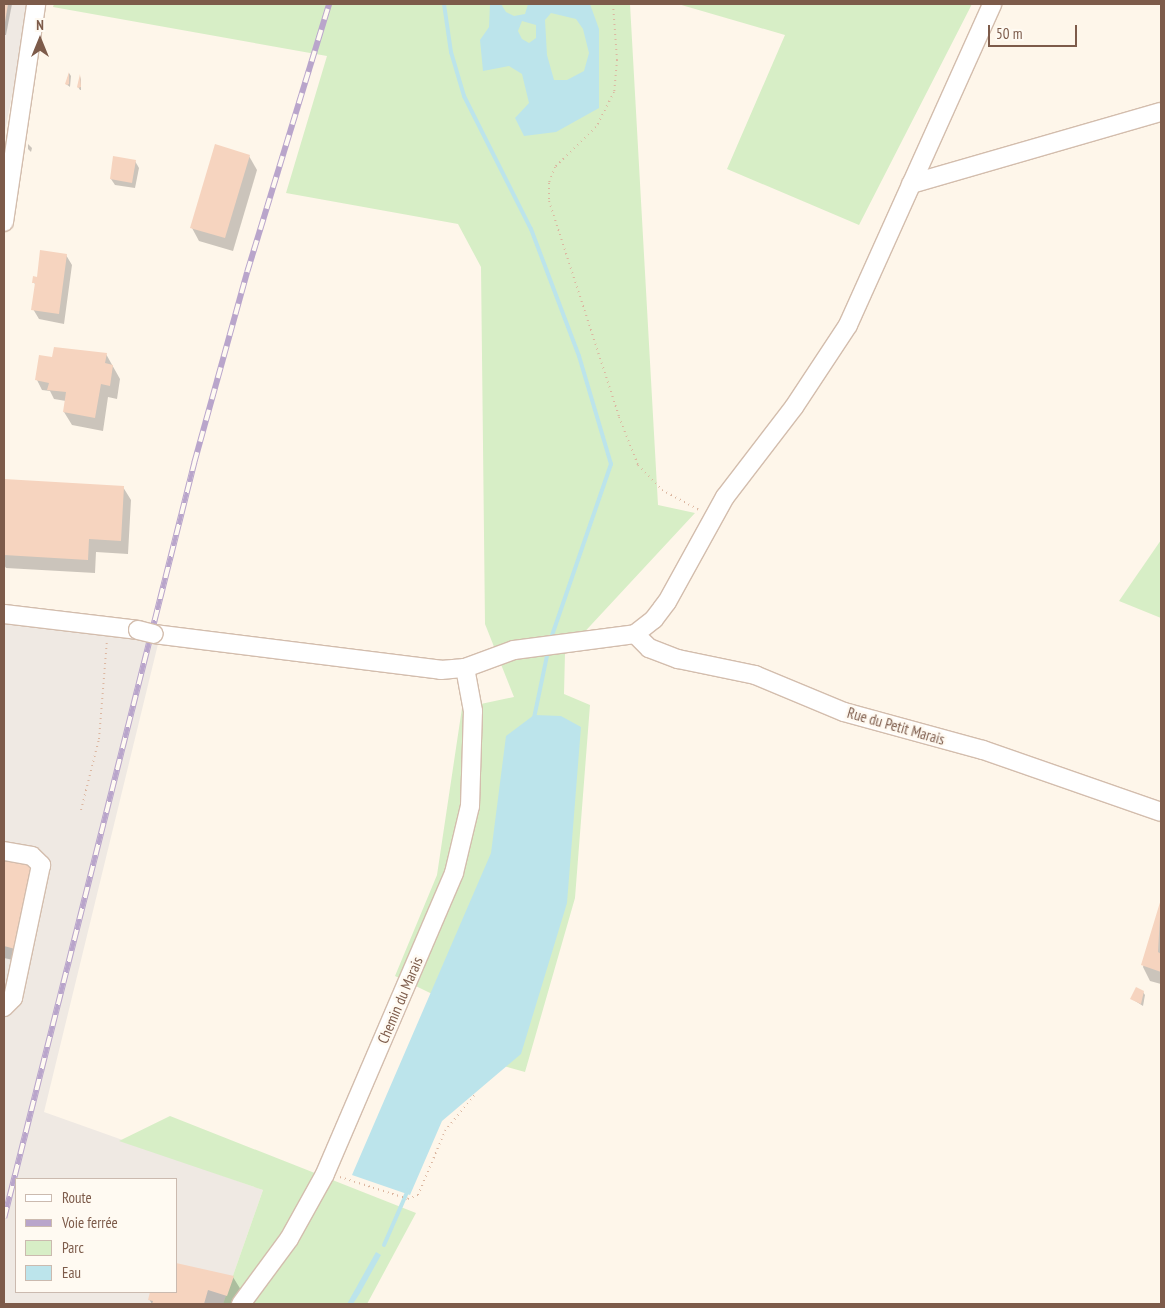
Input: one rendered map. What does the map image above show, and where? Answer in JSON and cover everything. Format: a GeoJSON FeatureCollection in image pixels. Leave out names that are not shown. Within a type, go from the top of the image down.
{"type":"FeatureCollection","features":[{"type":"Feature","properties":{"kind":"street"},"geometry":{"type":"LineString","coordinates":[[4,222],[36,4]]}},
{"type":"Feature","properties":{"kind":"street"},"geometry":{"type":"LineString","coordinates":[[4,614],[108,625],[146,632],[441,670],[464,668],[514,650],[635,634],[654,619],[667,602],[712,517],[826,363],[848,325],[992,4]]}},
{"type":"Feature","properties":{"kind":"street"},"geometry":{"type":"LineString","coordinates":[[911,184],[1161,112]]}},
{"type":"Feature","properties":{"kind":"street","name":"Rue du Petit Marais"},"geometry":{"type":"LineString","coordinates":[[635,634],[649,648],[678,659],[755,674],[844,712],[982,750],[1161,812]]}},
{"type":"Feature","properties":{"kind":"street","name":"Chemin du Marais"},"geometry":{"type":"LineString","coordinates":[[241,1304],[289,1239],[325,1174],[454,873],[470,806],[473,711],[464,668]]}},
{"type":"Feature","properties":{"kind":"street"},"geometry":{"type":"LineString","coordinates":[[4,851],[32,856],[41,866],[13,998],[4,1007]]}},
{"type":"Feature","properties":{"kind":"path"},"geometry":{"type":"LineString","coordinates":[[613,4],[617,60],[614,92],[600,123],[555,167],[549,182],[549,201],[619,417],[638,465],[662,490],[712,517]]}},
{"type":"Feature","properties":{"kind":"path"},"geometry":{"type":"LineString","coordinates":[[81,810],[99,739],[108,625]]}},
{"type":"Feature","properties":{"kind":"path"},"geometry":{"type":"LineString","coordinates":[[325,1174],[408,1199],[418,1195],[445,1131],[476,1093]]}},
{"type":"Feature","properties":{"kind":"shaded area"},"geometry":{"type":"Polygon","coordinates":[[[4,4],[31,4],[4,135],[4,4]]]}},
{"type":"Feature","properties":{"kind":"shaded area"},"geometry":{"type":"Polygon","coordinates":[[[4,606],[158,644],[44,1112],[263,1190],[223,1304],[4,1304],[4,606]]]}},
{"type":"Feature","properties":{"kind":"green space"},"geometry":{"type":"Polygon","coordinates":[[[54,4],[630,4],[658,505],[695,513],[565,653],[564,694],[590,705],[575,898],[525,1072],[449,1051],[457,1006],[395,976],[437,875],[462,708],[514,697],[485,624],[481,267],[458,224],[286,193],[327,56],[53,7],[54,4]]]}},
{"type":"Feature","properties":{"kind":"green space"},"geometry":{"type":"Polygon","coordinates":[[[678,4],[972,4],[859,225],[727,169],[785,35],[678,4]]]}},
{"type":"Feature","properties":{"kind":"green space"},"geometry":{"type":"Polygon","coordinates":[[[1161,540],[1161,618],[1119,601],[1161,540]]]}},
{"type":"Feature","properties":{"kind":"green space"},"geometry":{"type":"Polygon","coordinates":[[[170,1116],[416,1213],[367,1304],[223,1304],[263,1190],[119,1141],[170,1116]]]}},
{"type":"Feature","properties":{"kind":"water"},"geometry":{"type":"Polygon","coordinates":[[[490,4],[501,4],[506,12],[514,16],[525,14],[528,4],[590,4],[599,29],[599,108],[556,132],[524,136],[515,118],[529,103],[522,74],[509,66],[483,71],[480,40],[489,27],[490,4]],[[551,13],[545,20],[547,55],[554,80],[567,80],[584,71],[589,53],[583,29],[576,19],[551,13]],[[522,21],[518,31],[522,39],[529,43],[536,38],[536,25],[522,21]]]}},
{"type":"Feature","properties":{"kind":"water"},"geometry":{"type":"Polygon","coordinates":[[[534,715],[561,716],[581,727],[567,903],[521,1054],[442,1121],[410,1195],[352,1175],[491,853],[506,736],[534,715]]]}},
{"type":"Feature","properties":{"kind":"water"},"geometry":{"type":"Polygon","coordinates":[[[376,1252],[381,1255],[360,1293],[353,1304],[347,1304],[376,1252]]]}},
{"type":"Feature","properties":{"kind":"building"},"geometry":{"type":"Polygon","coordinates":[[[4,4],[8,4],[5,22],[4,22],[4,4]]]}},
{"type":"Feature","properties":{"kind":"building"},"geometry":{"type":"Polygon","coordinates":[[[69,72],[69,84],[67,85],[65,84],[69,72]]]}},
{"type":"Feature","properties":{"kind":"building"},"geometry":{"type":"Polygon","coordinates":[[[80,74],[81,87],[78,88],[77,87],[80,74]]]}},
{"type":"Feature","properties":{"kind":"building"},"geometry":{"type":"Polygon","coordinates":[[[215,144],[250,155],[225,238],[190,228],[215,144]]]}},
{"type":"Feature","properties":{"kind":"building"},"geometry":{"type":"Polygon","coordinates":[[[113,156],[136,160],[132,183],[110,179],[113,156]]]}},
{"type":"Feature","properties":{"kind":"building"},"geometry":{"type":"Polygon","coordinates":[[[40,250],[67,254],[59,314],[31,310],[35,283],[32,283],[33,276],[37,277],[40,250]]]}},
{"type":"Feature","properties":{"kind":"building"},"geometry":{"type":"Polygon","coordinates":[[[54,347],[107,353],[105,363],[113,365],[110,386],[101,384],[95,418],[63,412],[66,392],[47,390],[49,383],[35,380],[39,355],[52,357],[54,347]]]}},
{"type":"Feature","properties":{"kind":"building"},"geometry":{"type":"Polygon","coordinates":[[[4,479],[124,486],[121,541],[89,539],[88,560],[4,555],[4,479]]]}},
{"type":"Feature","properties":{"kind":"building"},"geometry":{"type":"Polygon","coordinates":[[[4,859],[33,865],[15,949],[4,946],[4,859]]]}},
{"type":"Feature","properties":{"kind":"building"},"geometry":{"type":"Polygon","coordinates":[[[1161,899],[1158,952],[1161,954],[1161,972],[1141,965],[1161,899]]]}},
{"type":"Feature","properties":{"kind":"building"},"geometry":{"type":"Polygon","coordinates":[[[1136,987],[1144,991],[1141,1004],[1130,999],[1136,987]]]}},
{"type":"Feature","properties":{"kind":"building"},"geometry":{"type":"Polygon","coordinates":[[[178,1263],[234,1276],[227,1296],[208,1290],[204,1304],[152,1304],[153,1301],[148,1300],[150,1293],[178,1293],[178,1263]]]}},
{"type":"Feature","properties":{"kind":"waterway"},"geometry":{"type":"LineString","coordinates":[[444,4],[451,52],[464,96],[531,229],[579,356],[611,464],[551,638]]}},
{"type":"Feature","properties":{"kind":"waterway"},"geometry":{"type":"LineString","coordinates":[[534,718],[548,651]]}},
{"type":"Feature","properties":{"kind":"waterway"},"geometry":{"type":"LineString","coordinates":[[384,1245],[408,1190]]}},
{"type":"Feature","properties":{"kind":"railway"},"geometry":{"type":"LineString","coordinates":[[4,1218],[194,463],[247,272],[329,4]]}}]}
